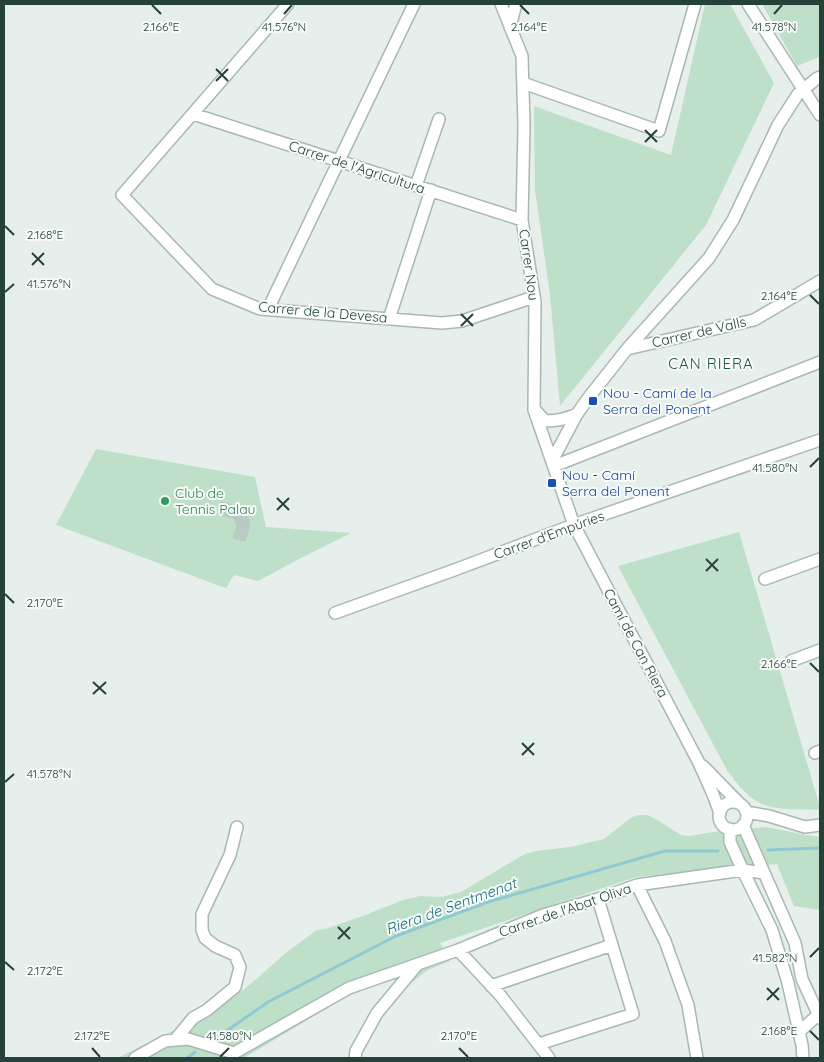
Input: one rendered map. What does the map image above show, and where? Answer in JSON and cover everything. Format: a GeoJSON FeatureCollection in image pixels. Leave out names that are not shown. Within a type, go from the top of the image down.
{"type":"FeatureCollection","features":[{"type":"Feature","properties":{"kind":"street"},"geometry":{"type":"LineString","coordinates":[[193,114],[288,4]]}},
{"type":"Feature","properties":{"kind":"street"},"geometry":{"type":"LineString","coordinates":[[268,309],[414,4]]}},
{"type":"Feature","properties":{"kind":"street","name":"Carrer Nou"},"geometry":{"type":"LineString","coordinates":[[501,4],[522,56],[524,125],[522,220],[534,297],[534,410],[574,525]]}},
{"type":"Feature","properties":{"kind":"street"},"geometry":{"type":"LineString","coordinates":[[510,27],[516,4]]}},
{"type":"Feature","properties":{"kind":"street"},"geometry":{"type":"LineString","coordinates":[[523,83],[659,131],[695,4]]}},
{"type":"Feature","properties":{"kind":"street"},"geometry":{"type":"LineString","coordinates":[[748,4],[820,116]]}},
{"type":"Feature","properties":{"kind":"street"},"geometry":{"type":"LineString","coordinates":[[553,464],[578,414],[627,349],[708,258],[733,220],[778,125],[798,94],[820,77]]}},
{"type":"Feature","properties":{"kind":"street","name":"Carrer de l'Agricultura"},"geometry":{"type":"LineString","coordinates":[[193,114],[522,220]]}},
{"type":"Feature","properties":{"kind":"street","name":"Carrer de la Devesa"},"geometry":{"type":"LineString","coordinates":[[193,114],[122,195],[212,290],[260,308],[442,323],[462,321],[534,297]]}},
{"type":"Feature","properties":{"kind":"street"},"geometry":{"type":"LineString","coordinates":[[416,186],[439,119]]}},
{"type":"Feature","properties":{"kind":"street"},"geometry":{"type":"LineString","coordinates":[[389,318],[431,190]]}},
{"type":"Feature","properties":{"kind":"street","name":"Carrer de Valls"},"geometry":{"type":"LineString","coordinates":[[627,349],[754,320],[820,281]]}},
{"type":"Feature","properties":{"kind":"street"},"geometry":{"type":"LineString","coordinates":[[553,464],[820,362]]}},
{"type":"Feature","properties":{"kind":"street"},"geometry":{"type":"LineString","coordinates":[[534,410],[545,421],[557,421],[578,414]]}},
{"type":"Feature","properties":{"kind":"street","name":"Carrer d'Empúries"},"geometry":{"type":"LineString","coordinates":[[335,613],[574,525],[820,440]]}},
{"type":"Feature","properties":{"kind":"street","name":"Camí de Can Riera"},"geometry":{"type":"LineString","coordinates":[[574,525],[698,761],[720,814]]}},
{"type":"Feature","properties":{"kind":"street"},"geometry":{"type":"LineString","coordinates":[[765,579],[820,559]]}},
{"type":"Feature","properties":{"kind":"street"},"geometry":{"type":"LineString","coordinates":[[791,661],[820,650]]}},
{"type":"Feature","properties":{"kind":"street","name":"Camí de Can Riera"},"geometry":{"type":"LineString","coordinates":[[698,761],[743,807]]}},
{"type":"Feature","properties":{"kind":"street"},"geometry":{"type":"LineString","coordinates":[[743,807],[747,819],[743,825],[737,829],[730,829],[722,824],[720,819],[721,810],[727,804],[735,802],[743,807],[805,827],[820,825]]}},
{"type":"Feature","properties":{"kind":"street"},"geometry":{"type":"LineString","coordinates":[[743,825],[795,942],[802,979],[820,1015],[799,1032]]}},
{"type":"Feature","properties":{"kind":"street"},"geometry":{"type":"LineString","coordinates":[[135,1058],[165,1041],[175,1040],[193,1018],[208,1010],[235,987],[240,967],[234,955],[215,946],[205,938],[202,930],[202,914],[230,855],[237,828]]}},
{"type":"Feature","properties":{"kind":"street"},"geometry":{"type":"LineString","coordinates":[[730,829],[730,842],[772,930],[788,984],[803,1058]]}},
{"type":"Feature","properties":{"kind":"street","name":"Carrer de l'Abat Oliva"},"geometry":{"type":"LineString","coordinates":[[175,1040],[188,1039],[234,1054],[349,988],[458,950],[543,915],[637,885],[743,870],[764,873]]}},
{"type":"Feature","properties":{"kind":"street"},"geometry":{"type":"LineString","coordinates":[[637,885],[665,941],[688,1005],[697,1058]]}},
{"type":"Feature","properties":{"kind":"street"},"geometry":{"type":"LineString","coordinates":[[539,1044],[634,1014],[598,898]]}},
{"type":"Feature","properties":{"kind":"street"},"geometry":{"type":"LineString","coordinates":[[491,986],[612,945]]}},
{"type":"Feature","properties":{"kind":"street"},"geometry":{"type":"LineString","coordinates":[[458,950],[500,995],[549,1058]]}},
{"type":"Feature","properties":{"kind":"street"},"geometry":{"type":"LineString","coordinates":[[355,1058],[356,1051],[378,1013],[418,964]]}},
{"type":"Feature","properties":{"kind":"green space"},"geometry":{"type":"Polygon","coordinates":[[[705,4],[730,4],[774,83],[706,225],[560,406],[550,295],[535,190],[534,106],[671,155],[705,4]]]}},
{"type":"Feature","properties":{"kind":"green space"},"geometry":{"type":"Polygon","coordinates":[[[762,4],[820,4],[820,57],[797,66],[762,4]]]}},
{"type":"Feature","properties":{"kind":"green space","name":"Club de Tennis Palau"},"geometry":{"type":"Polygon","coordinates":[[[96,449],[255,477],[266,527],[351,533],[258,581],[234,575],[226,588],[56,525],[96,449]]]}},
{"type":"Feature","properties":{"kind":"green space"},"geometry":{"type":"Polygon","coordinates":[[[739,532],[820,810],[783,809],[762,804],[752,798],[735,781],[728,772],[618,566],[739,532]]]}},
{"type":"Feature","properties":{"kind":"green space"},"geometry":{"type":"Polygon","coordinates":[[[647,815],[681,835],[689,836],[766,827],[820,837],[820,910],[794,906],[777,864],[636,877],[440,943],[450,961],[428,970],[406,984],[395,981],[392,978],[354,992],[244,1058],[118,1058],[214,1011],[247,987],[287,952],[317,930],[366,915],[403,900],[420,896],[445,896],[461,892],[523,855],[604,839],[632,817],[647,815]]]}},
{"type":"Feature","properties":{"kind":"building"},"geometry":{"type":"Polygon","coordinates":[[[222,502],[246,509],[250,525],[245,541],[233,538],[237,527],[234,518],[219,515],[222,502]]]}},
{"type":"Feature","properties":{"kind":"waterway","name":"Riera de Sentmenat"},"geometry":{"type":"LineString","coordinates":[[768,850],[820,848]]}},
{"type":"Feature","properties":{"kind":"waterway","name":"Riera de Sentmenat"},"geometry":{"type":"LineString","coordinates":[[212,1041],[268,1002],[396,936],[488,902],[665,851],[718,851]]}},
{"type":"Feature","properties":{"kind":"waterway","name":"Riera de Sentmenat"},"geometry":{"type":"LineString","coordinates":[[187,1058],[195,1052]]}},
{"type":"Feature","properties":{"kind":"place","name":"Nou - Camí de la Serra del Ponent"},"geometry":{"type":"Point","coordinates":[593,401]}},
{"type":"Feature","properties":{"kind":"place","name":"Nou - Camí Serra del Ponent"},"geometry":{"type":"Point","coordinates":[552,483]}},
{"type":"Feature","properties":{"kind":"place","name":"Club de Tennis Palau"},"geometry":{"type":"Point","coordinates":[165,501]}},
{"type":"Feature","properties":{"kind":"district","name":"CAN RIERA"},"geometry":{"type":"Point","coordinates":[711,363]}}]}
